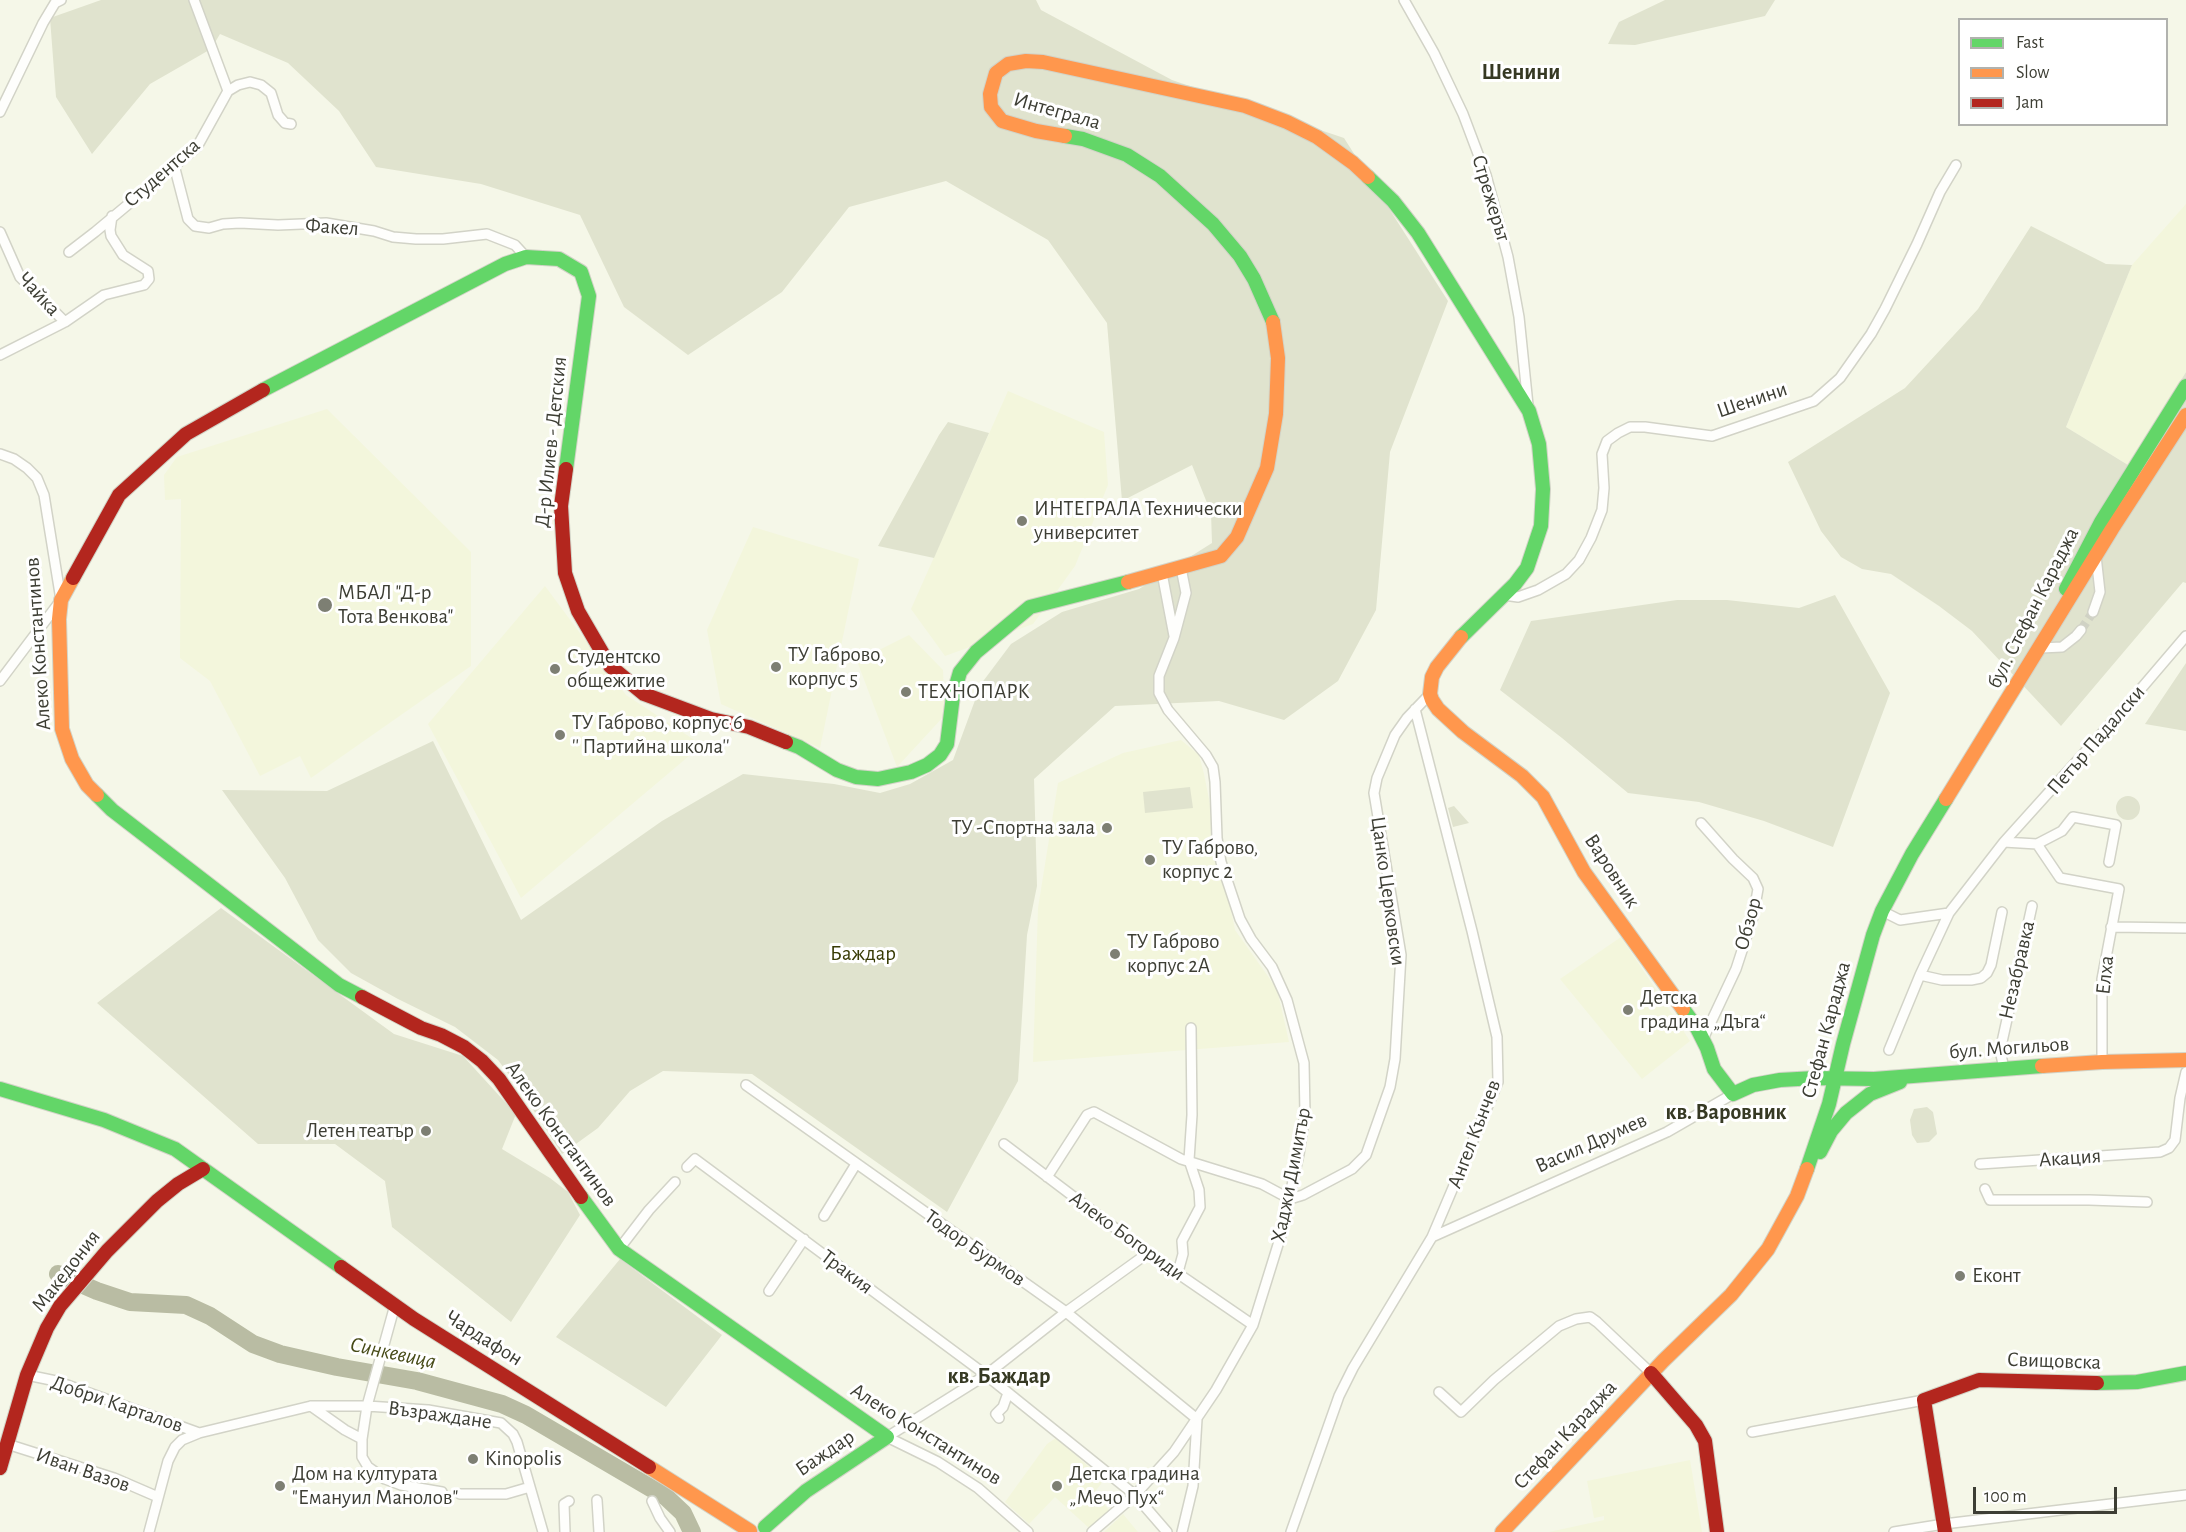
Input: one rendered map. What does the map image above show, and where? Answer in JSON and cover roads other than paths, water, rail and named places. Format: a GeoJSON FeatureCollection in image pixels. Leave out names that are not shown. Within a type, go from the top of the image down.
{"type":"FeatureCollection","features":[{"type":"Feature","properties":{"kind":"street"},"geometry":{"type":"LineString","coordinates":[[0,112],[42,22],[55,3],[61,0]]}},
{"type":"Feature","properties":{"kind":"street"},"geometry":{"type":"LineString","coordinates":[[194,0],[228,91],[250,82],[261,85],[272,93],[278,114],[285,123],[291,124]]}},
{"type":"Feature","properties":{"kind":"street","name":"Стрежерът"},"geometry":{"type":"LineString","coordinates":[[1404,0],[1434,53],[1463,114],[1486,175],[1508,257],[1519,317],[1529,411]]}},
{"type":"Feature","properties":{"kind":"street","name":"Интеграла"},"geometry":{"type":"LineString","coordinates":[[1181,568],[1221,556],[1227,550],[1248,513],[1267,468],[1274,434],[1278,395],[1278,358],[1273,319],[1240,256],[1221,232],[1160,176],[1127,155],[1083,139],[1036,131],[1002,121],[991,107],[990,100],[992,84],[1002,68],[1018,62],[1043,62],[1210,97],[1245,106],[1302,128],[1338,150],[1393,201],[1428,247],[1529,411]]}},
{"type":"Feature","properties":{"kind":"street","name":"Студентска"},"geometry":{"type":"LineString","coordinates":[[69,252],[197,147],[228,91]]}},
{"type":"Feature","properties":{"kind":"street","name":"Факел"},"geometry":{"type":"LineString","coordinates":[[174,165],[188,219],[195,226],[209,228],[223,224],[326,223],[374,231],[393,237],[416,239],[443,239],[487,234],[515,245],[526,257]]}},
{"type":"Feature","properties":{"kind":"street","name":"Шенини"},"geometry":{"type":"LineString","coordinates":[[1504,595],[1523,596],[1538,590],[1566,574],[1579,560],[1602,510],[1604,488],[1602,454],[1607,441],[1618,433],[1630,427],[1645,427],[1712,436],[1814,400],[1840,378],[1881,316],[1940,192],[1956,165]]}},
{"type":"Feature","properties":{"kind":"street"},"geometry":{"type":"LineString","coordinates":[[0,355],[65,322],[104,295],[144,285],[149,279],[147,271],[123,255],[111,236],[112,216]]}},
{"type":"Feature","properties":{"kind":"street","name":"Чайка"},"geometry":{"type":"LineString","coordinates":[[0,232],[20,277],[65,322]]}},
{"type":"Feature","properties":{"kind":"street","name":"Д-р Илиев - Детския"},"geometry":{"type":"LineString","coordinates":[[61,600],[119,495],[186,434],[229,408],[456,289],[505,264],[526,257],[547,257],[567,261],[581,272],[587,286],[588,306],[561,506],[565,573],[578,611],[603,656],[616,672],[644,694],[711,719],[749,727],[799,747],[837,771],[856,777],[873,779],[902,774],[927,765],[944,750],[950,736],[953,696],[960,672],[976,652],[1030,607],[1181,568]]}},
{"type":"Feature","properties":{"kind":"street","name":"бул. Стефан Караджа"},"geometry":{"type":"LineString","coordinates":[[2004,708],[2101,522],[2186,386]]}},
{"type":"Feature","properties":{"kind":"street"},"geometry":{"type":"LineString","coordinates":[[1430,694],[1432,677],[1445,656],[1527,568],[1540,526],[1543,507],[1542,464],[1536,431],[1529,411]]}},
{"type":"Feature","properties":{"kind":"street","name":"бул. Стефан Караджа"},"geometry":{"type":"LineString","coordinates":[[2004,708],[2096,555],[2186,415]]}},
{"type":"Feature","properties":{"kind":"street","name":"Алеко Константинов"},"geometry":{"type":"LineString","coordinates":[[0,454],[14,459],[27,468],[37,478],[44,495],[61,600],[59,619],[62,729],[72,759],[87,785],[112,810],[339,985],[421,1028],[464,1047],[482,1061],[499,1079],[553,1159],[619,1249],[887,1437],[938,1462],[969,1482],[990,1497],[1028,1532]]}},
{"type":"Feature","properties":{"kind":"street"},"geometry":{"type":"LineString","coordinates":[[2093,612],[2100,592],[2096,555]]}},
{"type":"Feature","properties":{"kind":"street","name":"Хаджи Димитър"},"geometry":{"type":"LineString","coordinates":[[1092,1532],[1135,1494],[1174,1452],[1197,1419],[1253,1325],[1290,1199],[1305,1114],[1304,1063],[1282,985],[1244,927],[1226,881],[1217,838],[1213,767],[1206,755],[1168,710],[1159,693],[1157,684],[1159,676],[1174,638],[1186,593],[1181,568]]}},
{"type":"Feature","properties":{"kind":"street"},"geometry":{"type":"LineString","coordinates":[[1162,573],[1174,638]]}},
{"type":"Feature","properties":{"kind":"street"},"geometry":{"type":"LineString","coordinates":[[0,681],[61,600]]}},
{"type":"Feature","properties":{"kind":"street"},"geometry":{"type":"LineString","coordinates":[[2041,648],[2062,646],[2081,630]]}},
{"type":"Feature","properties":{"kind":"street","name":"Петър Падалски"},"geometry":{"type":"LineString","coordinates":[[1889,1050],[1949,913],[2004,842],[2186,636]]}},
{"type":"Feature","properties":{"kind":"street","name":"Цанко Церковски"},"geometry":{"type":"LineString","coordinates":[[1290,1199],[1303,1195],[1359,1164],[1366,1155],[1390,1087],[1398,1039],[1401,955],[1374,793],[1377,778],[1400,727],[1430,694]]}},
{"type":"Feature","properties":{"kind":"street","name":"Варовник"},"geometry":{"type":"LineString","coordinates":[[1430,694],[1438,709],[1463,732],[1536,788],[1556,819],[1584,872],[1697,1028],[1714,1069],[1732,1094]]}},
{"type":"Feature","properties":{"kind":"street","name":"Стефан Караджа"},"geometry":{"type":"LineString","coordinates":[[1502,1532],[1651,1373],[1731,1295],[1774,1239],[1797,1196],[1829,1104],[1873,935],[1882,912],[1912,854],[2004,708]]}},
{"type":"Feature","properties":{"kind":"street","name":"Ангел Кънчев"},"geometry":{"type":"LineString","coordinates":[[1291,1532],[1345,1383],[1432,1237],[1498,1082],[1498,1050],[1472,931],[1415,709]]}},
{"type":"Feature","properties":{"kind":"street"},"geometry":{"type":"LineString","coordinates":[[2004,842],[2037,844],[2062,831],[2073,818],[2116,825],[2109,862]]}},
{"type":"Feature","properties":{"kind":"street","name":"Обзор"},"geometry":{"type":"LineString","coordinates":[[1701,823],[1753,878],[1758,889],[1753,917],[1736,969],[1702,1039]]}},
{"type":"Feature","properties":{"kind":"street","name":"Елха"},"geometry":{"type":"LineString","coordinates":[[2037,844],[2060,878],[2119,889],[2102,979],[2102,1062]]}},
{"type":"Feature","properties":{"kind":"street","name":"Незабравка"},"geometry":{"type":"LineString","coordinates":[[2004,1068],[2000,1051],[2031,906]]}},
{"type":"Feature","properties":{"kind":"street"},"geometry":{"type":"LineString","coordinates":[[1882,912],[1900,920],[1949,913]]}},
{"type":"Feature","properties":{"kind":"street"},"geometry":{"type":"LineString","coordinates":[[1920,975],[1942,980],[1981,978],[1991,965],[2002,912]]}},
{"type":"Feature","properties":{"kind":"street"},"geometry":{"type":"LineString","coordinates":[[2111,927],[2186,928]]}},
{"type":"Feature","properties":{"kind":"street"},"geometry":{"type":"LineString","coordinates":[[1178,1272],[1183,1254],[1182,1241],[1200,1207],[1199,1190],[1189,1160],[1192,1115],[1191,1028]]}},
{"type":"Feature","properties":{"kind":"street","name":"бул. Могильов"},"geometry":{"type":"LineString","coordinates":[[1836,1080],[2102,1062],[2186,1060]]}},
{"type":"Feature","properties":{"kind":"street","name":"Акация"},"geometry":{"type":"LineString","coordinates":[[1980,1164],[2160,1152],[2169,1148],[2175,1140],[2186,1072]]}},
{"type":"Feature","properties":{"kind":"street"},"geometry":{"type":"LineString","coordinates":[[1797,1196],[1831,1131],[1846,1113],[1870,1094],[1914,1076]]}},
{"type":"Feature","properties":{"kind":"street","name":"Васил Друмев"},"geometry":{"type":"LineString","coordinates":[[1432,1237],[1667,1132],[1732,1094],[1753,1085],[1780,1080],[1815,1078],[1836,1080]]}},
{"type":"Feature","properties":{"kind":"street","name":"Тодор Бурмов"},"geometry":{"type":"LineString","coordinates":[[746,1085],[1066,1312],[1197,1419]]}},
{"type":"Feature","properties":{"kind":"street","name":"Чардафон"},"geometry":{"type":"LineString","coordinates":[[0,1089],[104,1120],[175,1149],[395,1305],[750,1531]]}},
{"type":"Feature","properties":{"kind":"street"},"geometry":{"type":"LineString","coordinates":[[1047,1177],[1087,1115],[1095,1112],[1168,1150],[1177,1157],[1262,1184],[1290,1199]]}},
{"type":"Feature","properties":{"kind":"street","name":"Алеко Богориди"},"geometry":{"type":"LineString","coordinates":[[1004,1144],[1148,1253],[1253,1325]]}},
{"type":"Feature","properties":{"kind":"street","name":"Тракия"},"geometry":{"type":"LineString","coordinates":[[687,1167],[695,1159],[986,1375],[1135,1494]]}},
{"type":"Feature","properties":{"kind":"street"},"geometry":{"type":"LineString","coordinates":[[824,1216],[856,1164]]}},
{"type":"Feature","properties":{"kind":"street","name":"Македония"},"geometry":{"type":"LineString","coordinates":[[0,1468],[27,1375],[47,1328],[67,1298],[93,1266],[157,1201],[178,1184],[203,1169]]}},
{"type":"Feature","properties":{"kind":"street"},"geometry":{"type":"LineString","coordinates":[[619,1249],[649,1210],[675,1182]]}},
{"type":"Feature","properties":{"kind":"street","name":"Акация"},"geometry":{"type":"LineString","coordinates":[[1985,1189],[1990,1200],[2147,1202]]}},
{"type":"Feature","properties":{"kind":"street"},"geometry":{"type":"LineString","coordinates":[[769,1291],[804,1239]]}},
{"type":"Feature","properties":{"kind":"street","name":"Баждар"},"geometry":{"type":"LineString","coordinates":[[767,1530],[806,1491],[986,1375],[1066,1312],[1148,1253]]}},
{"type":"Feature","properties":{"kind":"street"},"geometry":{"type":"LineString","coordinates":[[395,1305],[369,1401],[362,1438],[364,1462],[385,1479],[401,1485],[442,1492]]}},
{"type":"Feature","properties":{"kind":"street"},"geometry":{"type":"LineString","coordinates":[[1439,1392],[1461,1412],[1494,1380],[1559,1326],[1576,1319],[1590,1317],[1651,1373],[1696,1425],[1705,1441],[1717,1532]]}},
{"type":"Feature","properties":{"kind":"street","name":"Свищовска"},"geometry":{"type":"LineString","coordinates":[[1924,1400],[1979,1380],[2110,1383],[2147,1380],[2186,1373]]}},
{"type":"Feature","properties":{"kind":"street","name":"Добри Карталов"},"geometry":{"type":"LineString","coordinates":[[27,1375],[56,1381],[199,1433],[311,1406]]}},
{"type":"Feature","properties":{"kind":"street"},"geometry":{"type":"LineString","coordinates":[[999,1418],[996,1414],[1003,1407],[1008,1393]]}},
{"type":"Feature","properties":{"kind":"street"},"geometry":{"type":"LineString","coordinates":[[1752,1432],[1924,1400],[1944,1528]]}},
{"type":"Feature","properties":{"kind":"street","name":"Възраждане"},"geometry":{"type":"LineString","coordinates":[[311,1406],[369,1401],[501,1423],[513,1434],[517,1442],[543,1532]]}},
{"type":"Feature","properties":{"kind":"street"},"geometry":{"type":"LineString","coordinates":[[311,1406],[345,1430],[362,1438]]}},
{"type":"Feature","properties":{"kind":"street"},"geometry":{"type":"LineString","coordinates":[[1182,1532],[1193,1486],[1197,1419]]}},
{"type":"Feature","properties":{"kind":"street"},"geometry":{"type":"LineString","coordinates":[[149,1532],[168,1461],[182,1440],[199,1433]]}},
{"type":"Feature","properties":{"kind":"street","name":"Иван Вазов"},"geometry":{"type":"LineString","coordinates":[[7,1444],[114,1478],[158,1497]]}},
{"type":"Feature","properties":{"kind":"street"},"geometry":{"type":"LineString","coordinates":[[460,1494],[496,1495],[531,1487]]}},
{"type":"Feature","properties":{"kind":"street"},"geometry":{"type":"LineString","coordinates":[[1135,1494],[1167,1532]]}},
{"type":"Feature","properties":{"kind":"street"},"geometry":{"type":"LineString","coordinates":[[1894,1532],[1944,1528],[2186,1495]]}},
{"type":"Feature","properties":{"kind":"street"},"geometry":{"type":"LineString","coordinates":[[597,1500],[599,1532]]}},
{"type":"Feature","properties":{"kind":"street"},"geometry":{"type":"LineString","coordinates":[[565,1532],[564,1504],[569,1501]]}},
{"type":"Feature","properties":{"kind":"street"},"geometry":{"type":"LineString","coordinates":[[652,1501],[670,1532]]}},
{"type":"Feature","properties":{"kind":"street"},"geometry":{"type":"LineString","coordinates":[[750,1531],[757,1527],[767,1530]]}},
{"type":"Feature","properties":{"kind":"waterway","name":"Синкевица"},"geometry":{"type":"LineString","coordinates":[[58,1274],[130,1302],[186,1305],[210,1316],[253,1344],[280,1354],[417,1381],[502,1404],[526,1415],[666,1497],[683,1513],[692,1532]]}},
{"type":"Feature","properties":{"kind":"tunnel"},"geometry":{"type":"LineString","coordinates":[[2081,630],[2093,612]]}},
{"type":"Feature","properties":{"kind":"place","name":"ИНТЕГРАЛА Технически университет"},"geometry":{"type":"Point","coordinates":[1022,521]}},
{"type":"Feature","properties":{"kind":"place","name":"МБАЛ \"Д-р Тота Венкова\""},"geometry":{"type":"Point","coordinates":[325,605]}},
{"type":"Feature","properties":{"kind":"place","name":"ТУ Габрово, корпус 5"},"geometry":{"type":"Point","coordinates":[776,667]}},
{"type":"Feature","properties":{"kind":"place","name":"Студентско общежитие"},"geometry":{"type":"Point","coordinates":[555,669]}},
{"type":"Feature","properties":{"kind":"place","name":"ТЕХНОПАРК"},"geometry":{"type":"Point","coordinates":[906,692]}},
{"type":"Feature","properties":{"kind":"place","name":"ТУ Габрово, корпус 6 '' Партийна школа''"},"geometry":{"type":"Point","coordinates":[560,735]}},
{"type":"Feature","properties":{"kind":"place","name":"ТУ -Спортна зала"},"geometry":{"type":"Point","coordinates":[1107,828]}},
{"type":"Feature","properties":{"kind":"place","name":"ТУ Габрово, корпус 2"},"geometry":{"type":"Point","coordinates":[1150,860]}},
{"type":"Feature","properties":{"kind":"place","name":"ТУ Габрово корпус 2А"},"geometry":{"type":"Point","coordinates":[1115,954]}},
{"type":"Feature","properties":{"kind":"place","name":"Детска градина „Дъга“"},"geometry":{"type":"Point","coordinates":[1628,1010]}},
{"type":"Feature","properties":{"kind":"place","name":"Летен театър"},"geometry":{"type":"Point","coordinates":[426,1131]}},
{"type":"Feature","properties":{"kind":"place","name":"Еконт"},"geometry":{"type":"Point","coordinates":[1960,1276]}},
{"type":"Feature","properties":{"kind":"place","name":"Kinopolis"},"geometry":{"type":"Point","coordinates":[473,1459]}},
{"type":"Feature","properties":{"kind":"place","name":"Дом на културата \"Емануил Манолов\""},"geometry":{"type":"Point","coordinates":[280,1486]}},
{"type":"Feature","properties":{"kind":"place","name":"Детска градина „Мечо Пух“"},"geometry":{"type":"Point","coordinates":[1057,1486]}},
{"type":"Feature","properties":{"kind":"district","name":"Шенини"},"geometry":{"type":"Point","coordinates":[1521,72]}},
{"type":"Feature","properties":{"kind":"district","name":"кв. Варовник"},"geometry":{"type":"Point","coordinates":[1726,1112]}},
{"type":"Feature","properties":{"kind":"district","name":"кв. Баждар"},"geometry":{"type":"Point","coordinates":[999,1376]}}]}
